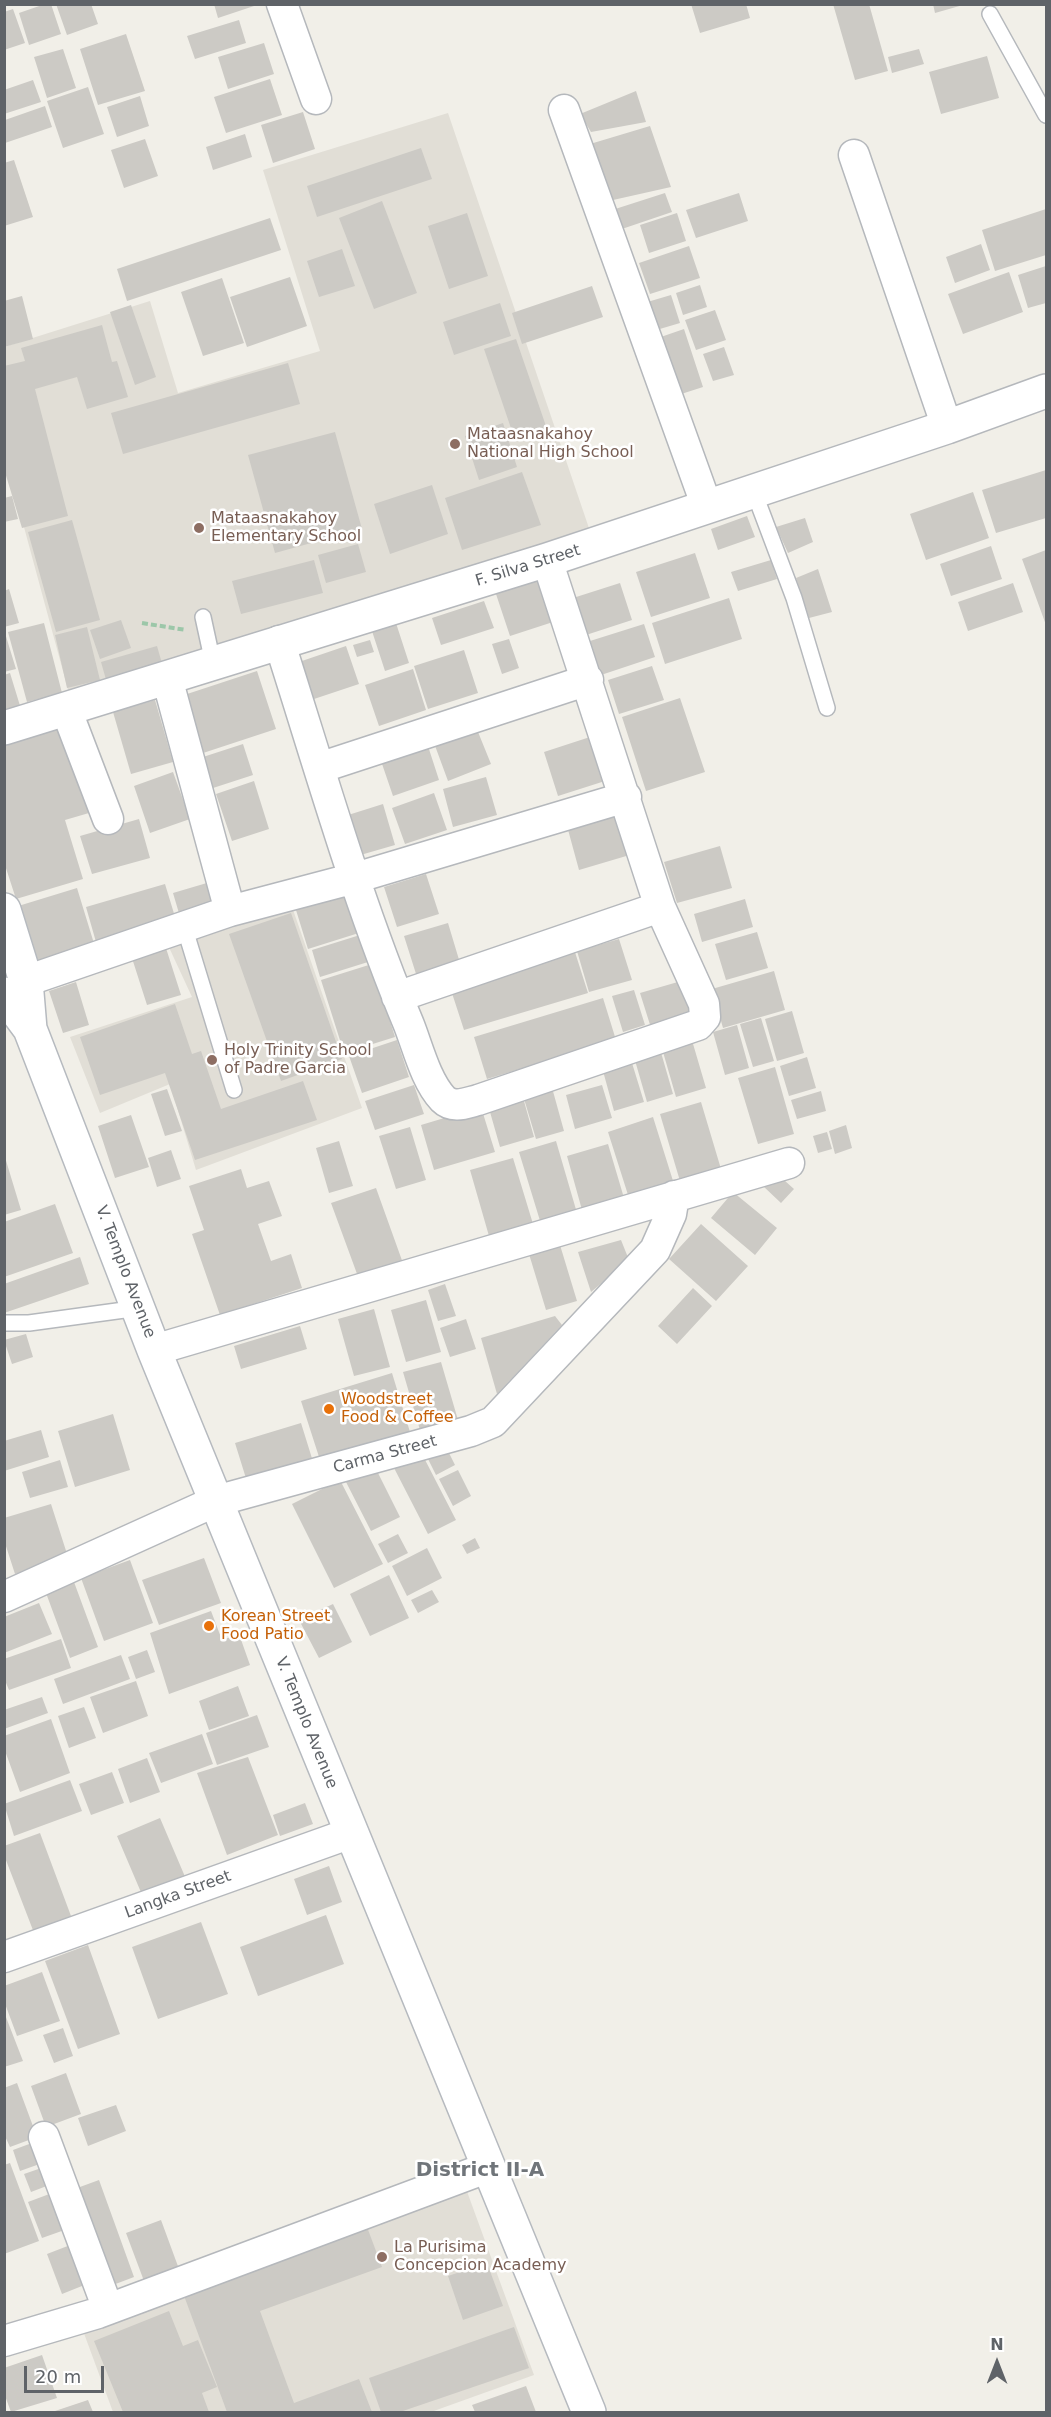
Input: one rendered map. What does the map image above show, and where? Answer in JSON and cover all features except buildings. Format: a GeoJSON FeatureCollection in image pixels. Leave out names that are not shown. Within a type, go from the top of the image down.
{"type":"FeatureCollection","features":[{"type":"Feature","properties":{"kind":"main road","name":"F. Silva Street"},"geometry":{"type":"LineString","coordinates":[[4,728],[167,678],[209,648],[279,641],[547,560],[947,427],[1047,391]]}},
{"type":"Feature","properties":{"kind":"main road","name":"V. Templo Avenue"},"geometry":{"type":"LineString","coordinates":[[4,910],[12,987],[154,1350],[589,2412]]}},
{"type":"Feature","properties":{"kind":"street"},"geometry":{"type":"LineString","coordinates":[[282,4],[316,99]]}},
{"type":"Feature","properties":{"kind":"street"},"geometry":{"type":"LineString","coordinates":[[564,110],[707,507]]}},
{"type":"Feature","properties":{"kind":"street"},"geometry":{"type":"LineString","coordinates":[[854,155],[947,427]]}},
{"type":"Feature","properties":{"kind":"street"},"geometry":{"type":"LineString","coordinates":[[279,641],[355,878],[397,997],[437,1091],[446,1101],[456,1105],[478,1100],[698,1025],[704,1018],[704,1004],[660,907],[588,680],[547,560]]}},
{"type":"Feature","properties":{"kind":"street"},"geometry":{"type":"LineString","coordinates":[[167,678],[230,911]]}},
{"type":"Feature","properties":{"kind":"street"},"geometry":{"type":"LineString","coordinates":[[319,768],[588,680]]}},
{"type":"Feature","properties":{"kind":"street"},"geometry":{"type":"LineString","coordinates":[[66,709],[108,819]]}},
{"type":"Feature","properties":{"kind":"street"},"geometry":{"type":"LineString","coordinates":[[12,987],[230,911],[355,878],[626,797]]}},
{"type":"Feature","properties":{"kind":"street"},"geometry":{"type":"LineString","coordinates":[[397,997],[660,907]]}},
{"type":"Feature","properties":{"kind":"street"},"geometry":{"type":"LineString","coordinates":[[154,1350],[789,1163]]}},
{"type":"Feature","properties":{"kind":"street","name":"Carma Street"},"geometry":{"type":"LineString","coordinates":[[4,1597],[59,1570],[216,1501],[471,1431],[493,1422],[655,1250],[671,1214],[674,1196]]}},
{"type":"Feature","properties":{"kind":"street","name":"Langka Street"},"geometry":{"type":"LineString","coordinates":[[4,1957],[351,1833]]}},
{"type":"Feature","properties":{"kind":"street"},"geometry":{"type":"LineString","coordinates":[[44,2137],[108,2309]]}},
{"type":"Feature","properties":{"kind":"street"},"geometry":{"type":"LineString","coordinates":[[4,2341],[108,2309],[489,2167]]}},
{"type":"Feature","properties":{"kind":"lane"},"geometry":{"type":"LineString","coordinates":[[990,14],[1047,116]]}},
{"type":"Feature","properties":{"kind":"lane"},"geometry":{"type":"LineString","coordinates":[[754,492],[794,598],[827,708]]}},
{"type":"Feature","properties":{"kind":"lane"},"geometry":{"type":"LineString","coordinates":[[203,617],[209,648]]}},
{"type":"Feature","properties":{"kind":"lane"},"geometry":{"type":"LineString","coordinates":[[184,926],[234,1090]]}},
{"type":"Feature","properties":{"kind":"lane"},"geometry":{"type":"LineString","coordinates":[[4,1323],[29,1323],[139,1308]]}},
{"type":"Feature","properties":{"kind":"path"},"geometry":{"type":"LineString","coordinates":[[142,623],[209,648]]}},
{"type":"Feature","properties":{"kind":"shaded area"},"geometry":{"type":"Polygon","coordinates":[[[448,113],[592,537],[70,697],[5,457],[4,347],[150,301],[178,393],[320,351],[263,170],[448,113]]]}},
{"type":"Feature","properties":{"kind":"shaded area","name":"Holy Trinity School of Padre Garcia"},"geometry":{"type":"Polygon","coordinates":[[[291,904],[362,1108],[196,1170],[170,1084],[100,1113],[70,1037],[192,997],[167,943],[291,904]]]}},
{"type":"Feature","properties":{"kind":"shaded area","name":"La Purisima Concepcion Academy"},"geometry":{"type":"Polygon","coordinates":[[[465,2186],[534,2375],[431,2412],[113,2412],[82,2328],[465,2186]]]}},
{"type":"Feature","properties":{"kind":"place","name":"Mataasnakahoy National High School"},"geometry":{"type":"Point","coordinates":[455,444]}},
{"type":"Feature","properties":{"kind":"place","name":"Mataasnakahoy Elementary School"},"geometry":{"type":"Point","coordinates":[199,528]}},
{"type":"Feature","properties":{"kind":"place","name":"Holy Trinity School of Padre Garcia"},"geometry":{"type":"Point","coordinates":[212,1060]}},
{"type":"Feature","properties":{"kind":"place","name":"Woodstreet Food & Coffee"},"geometry":{"type":"Point","coordinates":[329,1409]}},
{"type":"Feature","properties":{"kind":"place","name":"Korean Street Food Patio"},"geometry":{"type":"Point","coordinates":[209,1626]}},
{"type":"Feature","properties":{"kind":"place","name":"La Purisima Concepcion Academy"},"geometry":{"type":"Point","coordinates":[382,2257]}},
{"type":"Feature","properties":{"kind":"district","name":"District II-A"},"geometry":{"type":"Point","coordinates":[480,2171]}}]}
